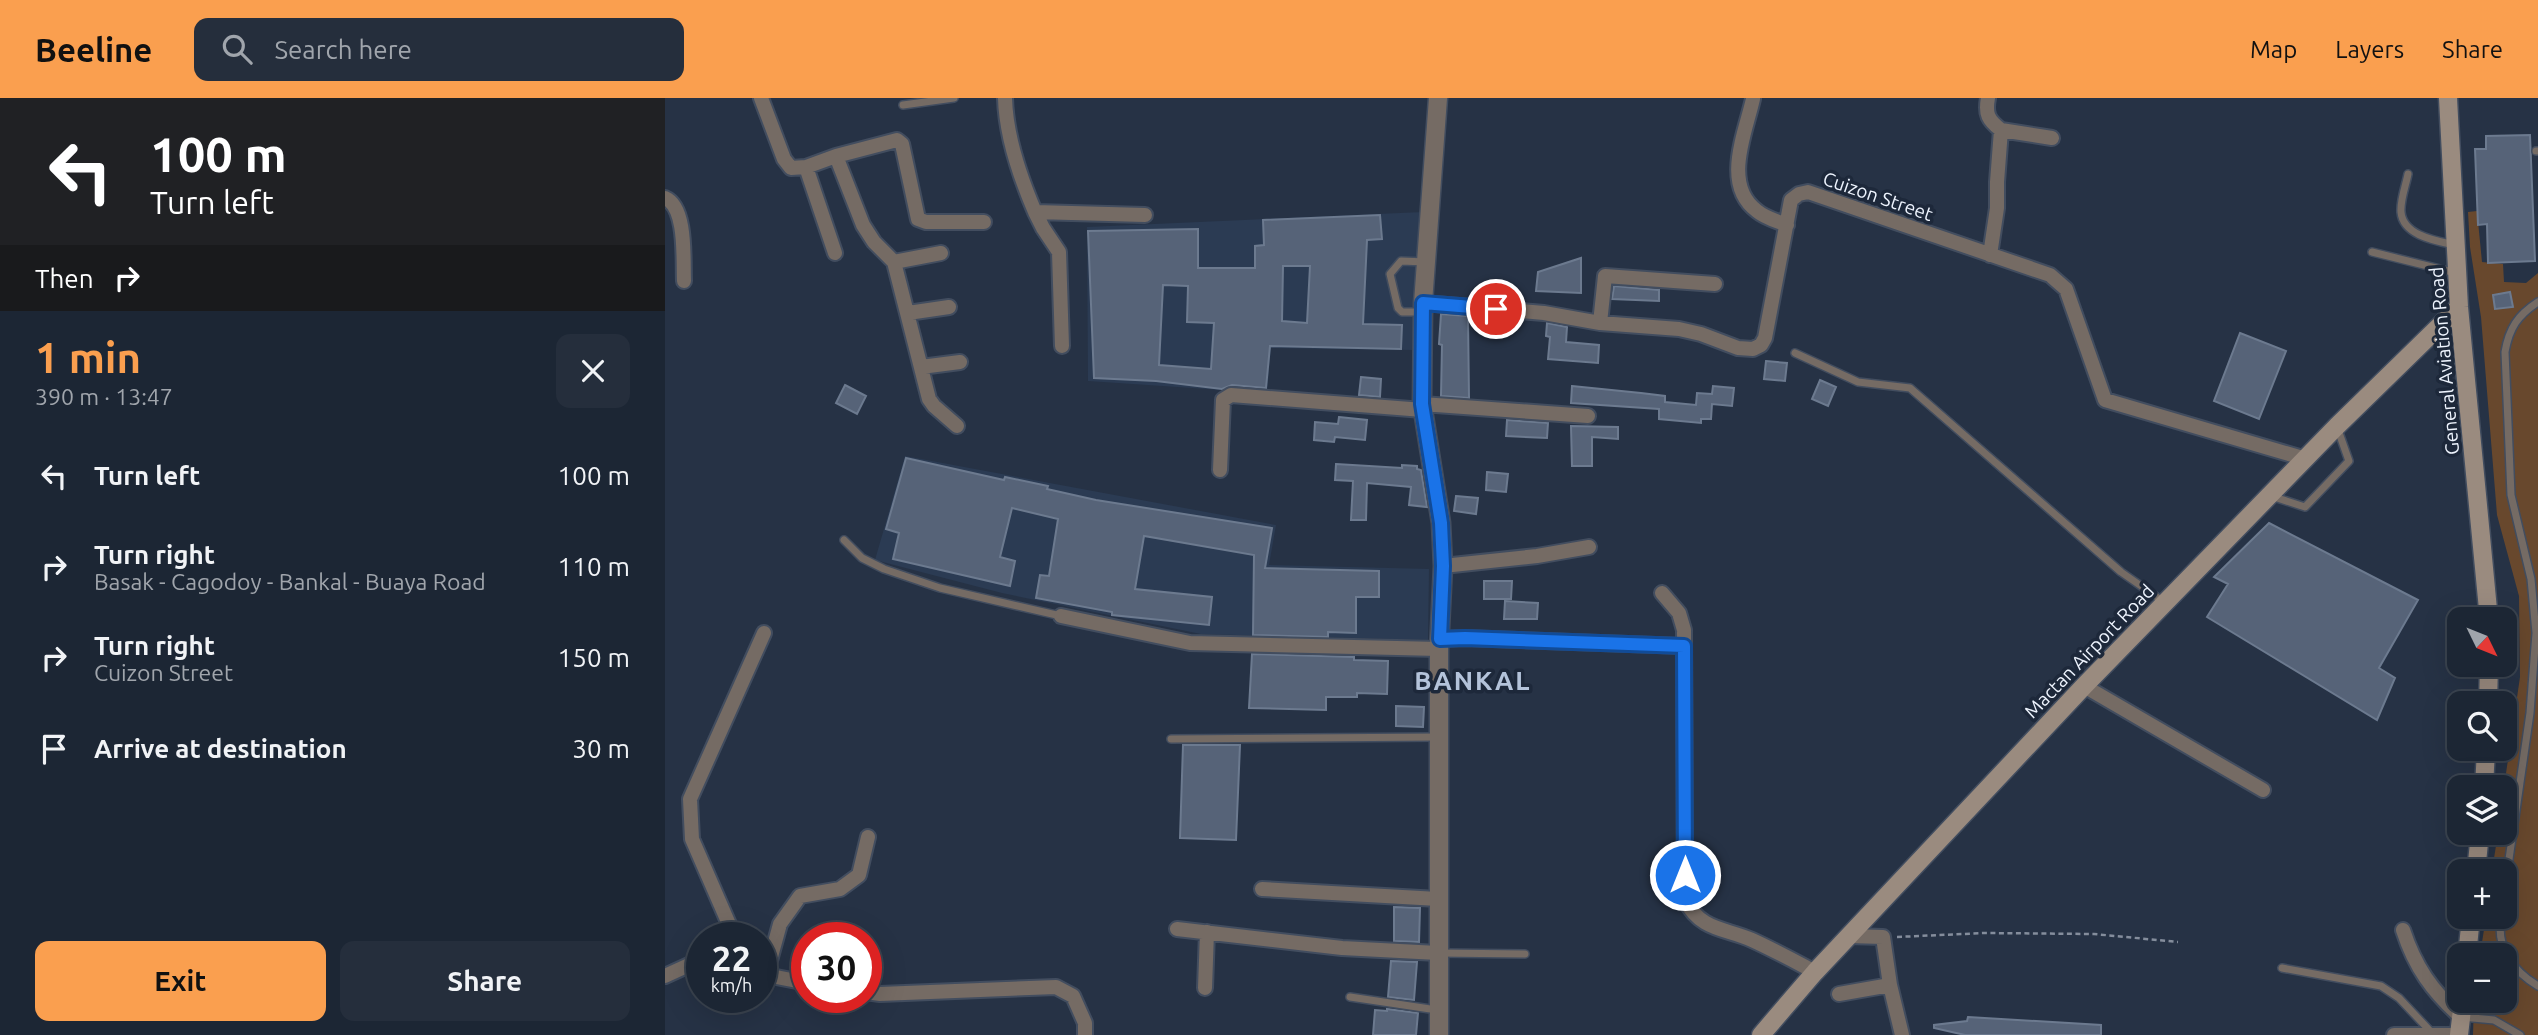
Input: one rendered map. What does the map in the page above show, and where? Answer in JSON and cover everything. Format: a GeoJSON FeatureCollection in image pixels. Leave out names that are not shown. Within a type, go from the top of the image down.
{"type":"FeatureCollection","features":[{"type":"Feature","properties":{"kind":"main road","name":"General Aviation Road"},"geometry":{"type":"LineString","coordinates":[[2448,98],[2459,307],[2488,607]]}},
{"type":"Feature","properties":{"kind":"main road","name":"Mactan Airport Road"},"geometry":{"type":"LineString","coordinates":[[1761,1035],[1815,972],[2084,686],[2337,426],[2459,307]]}},
{"type":"Feature","properties":{"kind":"main road"},"geometry":{"type":"LineString","coordinates":[[2459,1035],[2462,1013]]}},
{"type":"Feature","properties":{"kind":"street"},"geometry":{"type":"LineString","coordinates":[[761,98],[784,159],[791,168],[806,167],[836,156],[897,141],[902,144],[918,219],[926,222],[984,222]]}},
{"type":"Feature","properties":{"kind":"street"},"geometry":{"type":"LineString","coordinates":[[1005,98],[1005,112],[1017,167],[1035,212],[1059,252],[1062,346]]}},
{"type":"Feature","properties":{"kind":"street"},"geometry":{"type":"LineString","coordinates":[[1438,98],[1423,308],[1423,407],[1441,523],[1443,566],[1440,644],[1439,1035]]}},
{"type":"Feature","properties":{"kind":"street"},"geometry":{"type":"LineString","coordinates":[[1988,98],[1985,112],[1990,121],[2001,130],[2052,138]]}},
{"type":"Feature","properties":{"kind":"street"},"geometry":{"type":"LineString","coordinates":[[1753,99],[1738,162],[1741,191],[1747,202],[1759,213],[1787,225]]}},
{"type":"Feature","properties":{"kind":"street"},"geometry":{"type":"LineString","coordinates":[[1990,255],[1997,208],[2001,130]]}},
{"type":"Feature","properties":{"kind":"street"},"geometry":{"type":"LineString","coordinates":[[836,156],[863,225],[874,242],[894,262],[929,399],[957,426]]}},
{"type":"Feature","properties":{"kind":"street"},"geometry":{"type":"LineString","coordinates":[[806,167],[835,253]]}},
{"type":"Feature","properties":{"kind":"street","name":"Cuizon Street"},"geometry":{"type":"LineString","coordinates":[[1423,308],[1544,313],[1600,323],[1679,330],[1701,334],[1738,348],[1753,349],[1761,345],[1765,338],[1791,200],[1808,192],[2050,275],[2066,289],[2105,400],[2306,459]]}},
{"type":"Feature","properties":{"kind":"street"},"geometry":{"type":"LineString","coordinates":[[665,198],[677,208],[680,218],[684,281]]}},
{"type":"Feature","properties":{"kind":"street"},"geometry":{"type":"LineString","coordinates":[[1035,212],[1145,215]]}},
{"type":"Feature","properties":{"kind":"street"},"geometry":{"type":"LineString","coordinates":[[894,262],[941,253]]}},
{"type":"Feature","properties":{"kind":"street"},"geometry":{"type":"LineString","coordinates":[[1600,323],[1605,276],[1715,284]]}},
{"type":"Feature","properties":{"kind":"street"},"geometry":{"type":"LineString","coordinates":[[908,313],[949,307]]}},
{"type":"Feature","properties":{"kind":"street"},"geometry":{"type":"LineString","coordinates":[[921,368],[960,362]]}},
{"type":"Feature","properties":{"kind":"street"},"geometry":{"type":"LineString","coordinates":[[1220,470],[1223,400],[1230,395],[1588,416]]}},
{"type":"Feature","properties":{"kind":"street"},"geometry":{"type":"LineString","coordinates":[[1443,566],[1537,559],[1589,547]]}},
{"type":"Feature","properties":{"kind":"street"},"geometry":{"type":"LineString","coordinates":[[1662,593],[1679,613],[1684,630],[1685,900],[1692,914],[1714,928],[1750,939],[1815,972]]}},
{"type":"Feature","properties":{"kind":"street"},"geometry":{"type":"LineString","coordinates":[[1061,615],[1190,643],[1440,644],[1465,638],[1684,646]]}},
{"type":"Feature","properties":{"kind":"street"},"geometry":{"type":"LineString","coordinates":[[728,922],[692,839],[690,799],[764,633]]}},
{"type":"Feature","properties":{"kind":"street"},"geometry":{"type":"LineString","coordinates":[[2084,686],[2263,790]]}},
{"type":"Feature","properties":{"kind":"street"},"geometry":{"type":"LineString","coordinates":[[777,933],[780,924],[800,896],[840,889],[859,876],[869,837]]}},
{"type":"Feature","properties":{"kind":"street"},"geometry":{"type":"LineString","coordinates":[[1262,890],[1439,899]]}},
{"type":"Feature","properties":{"kind":"street"},"geometry":{"type":"LineString","coordinates":[[1177,929],[1342,948],[1438,953]]}},
{"type":"Feature","properties":{"kind":"street"},"geometry":{"type":"LineString","coordinates":[[2403,930],[2414,957],[2435,993],[2447,1000]]}},
{"type":"Feature","properties":{"kind":"street"},"geometry":{"type":"LineString","coordinates":[[1205,988],[1207,932]]}},
{"type":"Feature","properties":{"kind":"street"},"geometry":{"type":"LineString","coordinates":[[1849,936],[1883,937],[1890,985],[1902,1035]]}},
{"type":"Feature","properties":{"kind":"street"},"geometry":{"type":"LineString","coordinates":[[665,976],[686,966]]}},
{"type":"Feature","properties":{"kind":"street"},"geometry":{"type":"LineString","coordinates":[[1839,994],[1890,985]]}},
{"type":"Feature","properties":{"kind":"street"},"geometry":{"type":"LineString","coordinates":[[882,994],[1056,987],[1073,996],[1085,1023],[1086,1035]]}},
{"type":"Feature","properties":{"kind":"street"},"geometry":{"type":"LineString","coordinates":[[2394,1035],[2453,1035]]}},
{"type":"Feature","properties":{"kind":"lane"},"geometry":{"type":"LineString","coordinates":[[903,104],[954,98]]}},
{"type":"Feature","properties":{"kind":"lane"},"geometry":{"type":"LineString","coordinates":[[2408,174],[2401,212],[2404,220],[2424,237],[2456,245]]}},
{"type":"Feature","properties":{"kind":"lane"},"geometry":{"type":"LineString","coordinates":[[2372,252],[2457,273]]}},
{"type":"Feature","properties":{"kind":"lane"},"geometry":{"type":"LineString","coordinates":[[1423,308],[1402,312],[1398,308],[1390,274],[1401,261],[1426,262]]}},
{"type":"Feature","properties":{"kind":"lane"},"geometry":{"type":"LineString","coordinates":[[2509,859],[2530,713],[2536,633],[2531,579],[2511,495],[2505,352],[2507,338],[2515,322],[2538,302]]}},
{"type":"Feature","properties":{"kind":"lane"},"geometry":{"type":"LineString","coordinates":[[1795,353],[1858,382],[1910,388],[2121,572],[2165,602]]}},
{"type":"Feature","properties":{"kind":"lane"},"geometry":{"type":"LineString","coordinates":[[2270,496],[2305,507],[2349,461],[2337,426]]}},
{"type":"Feature","properties":{"kind":"lane"},"geometry":{"type":"LineString","coordinates":[[844,540],[862,558],[884,569],[940,588],[1061,615]]}},
{"type":"Feature","properties":{"kind":"lane"},"geometry":{"type":"LineString","coordinates":[[1171,739],[1440,737]]}},
{"type":"Feature","properties":{"kind":"lane"},"geometry":{"type":"LineString","coordinates":[[2500,929],[2499,938],[2505,955],[2538,986]]}},
{"type":"Feature","properties":{"kind":"lane"},"geometry":{"type":"LineString","coordinates":[[1438,953],[1525,954]]}},
{"type":"Feature","properties":{"kind":"lane"},"geometry":{"type":"LineString","coordinates":[[2282,968],[2381,986],[2399,998],[2433,1034]]}},
{"type":"Feature","properties":{"kind":"lane"},"geometry":{"type":"LineString","coordinates":[[1349,998],[1438,1010]]}},
{"type":"Feature","properties":{"kind":"lane"},"geometry":{"type":"LineString","coordinates":[[2474,1013],[2494,1020],[2521,1035]]}},
{"type":"Feature","properties":{"kind":"path"},"geometry":{"type":"LineString","coordinates":[[1883,937],[1984,933],[2094,934],[2178,942]]}},
{"type":"Feature","properties":{"kind":"shaded area"},"geometry":{"type":"Polygon","coordinates":[[[2477,211],[2482,262],[2503,264],[2504,282],[2526,283],[2538,273],[2538,1035],[2473,1035],[2474,1013],[2517,1013],[2517,943],[2482,943],[2484,929],[2517,929],[2517,859],[2494,859],[2496,845],[2517,845],[2517,775],[2506,775],[2508,761],[2517,761],[2517,698],[2520,677],[2519,596],[2497,515],[2481,317],[2470,247],[2468,212],[2477,211]]]}},
{"type":"Feature","properties":{"kind":"shaded area"},"geometry":{"type":"Polygon","coordinates":[[[1423,212],[1414,350],[1271,348],[1267,393],[1088,381],[1087,227],[1423,212]]]}},
{"type":"Feature","properties":{"kind":"shaded area"},"geometry":{"type":"Polygon","coordinates":[[[905,456],[1276,525],[1269,565],[1429,569],[1428,640],[1201,634],[1002,593],[875,560],[905,456]]]}},
{"type":"Feature","properties":{"kind":"building"},"geometry":{"type":"Polygon","coordinates":[[[2530,135],[2535,261],[2488,263],[2487,224],[2478,225],[2475,149],[2486,149],[2486,136],[2530,135]]]}},
{"type":"Feature","properties":{"kind":"building"},"geometry":{"type":"Polygon","coordinates":[[[1380,215],[1382,239],[1367,240],[1363,324],[1402,325],[1401,349],[1270,346],[1266,388],[1232,385],[1222,389],[1156,381],[1094,378],[1088,231],[1198,229],[1198,268],[1255,268],[1255,246],[1264,245],[1263,220],[1380,215]],[[1283,266],[1282,321],[1307,323],[1310,266],[1283,266]],[[1163,285],[1159,365],[1211,369],[1214,323],[1187,322],[1188,286],[1163,285]]]}},
{"type":"Feature","properties":{"kind":"building"},"geometry":{"type":"Polygon","coordinates":[[[1581,258],[1581,293],[1536,291],[1538,272],[1581,258]]]}},
{"type":"Feature","properties":{"kind":"building"},"geometry":{"type":"Polygon","coordinates":[[[1614,286],[1659,290],[1659,301],[1612,299],[1614,286]]]}},
{"type":"Feature","properties":{"kind":"building"},"geometry":{"type":"Polygon","coordinates":[[[2510,292],[2513,307],[2495,309],[2493,295],[2510,292]]]}},
{"type":"Feature","properties":{"kind":"building"},"geometry":{"type":"Polygon","coordinates":[[[1441,314],[1468,316],[1469,398],[1441,396],[1441,314]]]}},
{"type":"Feature","properties":{"kind":"building"},"geometry":{"type":"Polygon","coordinates":[[[1547,323],[1567,327],[1566,342],[1599,345],[1598,363],[1548,359],[1550,337],[1546,336],[1547,323]]]}},
{"type":"Feature","properties":{"kind":"building"},"geometry":{"type":"Polygon","coordinates":[[[2240,333],[2286,351],[2259,419],[2214,401],[2240,333]]]}},
{"type":"Feature","properties":{"kind":"building"},"geometry":{"type":"Polygon","coordinates":[[[1766,361],[1787,363],[1785,381],[1764,379],[1766,361]]]}},
{"type":"Feature","properties":{"kind":"building"},"geometry":{"type":"Polygon","coordinates":[[[1361,377],[1381,379],[1380,397],[1359,395],[1361,377]]]}},
{"type":"Feature","properties":{"kind":"building"},"geometry":{"type":"Polygon","coordinates":[[[1820,380],[1836,387],[1828,406],[1812,399],[1820,380]]]}},
{"type":"Feature","properties":{"kind":"building"},"geometry":{"type":"Polygon","coordinates":[[[845,385],[866,396],[857,414],[836,403],[845,385]]]}},
{"type":"Feature","properties":{"kind":"building"},"geometry":{"type":"Polygon","coordinates":[[[1572,386],[1665,396],[1665,402],[1696,405],[1697,393],[1712,394],[1713,386],[1734,388],[1732,406],[1712,404],[1711,419],[1701,419],[1701,423],[1659,419],[1659,409],[1571,403],[1572,386]]]}},
{"type":"Feature","properties":{"kind":"building"},"geometry":{"type":"Polygon","coordinates":[[[1339,417],[1367,420],[1365,440],[1335,437],[1334,442],[1314,440],[1315,422],[1338,424],[1339,417]]]}},
{"type":"Feature","properties":{"kind":"building"},"geometry":{"type":"Polygon","coordinates":[[[1507,420],[1548,423],[1547,438],[1506,436],[1507,420]]]}},
{"type":"Feature","properties":{"kind":"building"},"geometry":{"type":"Polygon","coordinates":[[[1571,426],[1618,427],[1618,439],[1592,437],[1592,466],[1572,466],[1571,426]]]}},
{"type":"Feature","properties":{"kind":"building"},"geometry":{"type":"Polygon","coordinates":[[[906,458],[1004,480],[1005,477],[1048,486],[1047,489],[1096,500],[1272,528],[1265,568],[1379,571],[1379,597],[1356,597],[1356,633],[1328,632],[1328,637],[1253,635],[1254,555],[1144,536],[1135,589],[1212,597],[1209,625],[1112,615],[1112,612],[1036,598],[1040,575],[1049,576],[1058,519],[1012,508],[1000,557],[1015,561],[1010,586],[893,559],[899,533],[886,529],[906,458]]]}},
{"type":"Feature","properties":{"kind":"building"},"geometry":{"type":"Polygon","coordinates":[[[1336,464],[1402,468],[1402,465],[1417,466],[1417,469],[1421,470],[1427,507],[1409,505],[1411,487],[1367,483],[1366,520],[1351,520],[1353,481],[1335,480],[1336,464]]]}},
{"type":"Feature","properties":{"kind":"building"},"geometry":{"type":"Polygon","coordinates":[[[1487,472],[1508,474],[1506,492],[1486,490],[1487,472]]]}},
{"type":"Feature","properties":{"kind":"building"},"geometry":{"type":"Polygon","coordinates":[[[1456,496],[1478,498],[1476,514],[1454,511],[1456,496]]]}},
{"type":"Feature","properties":{"kind":"building"},"geometry":{"type":"Polygon","coordinates":[[[2269,523],[2418,600],[2379,668],[2395,678],[2377,720],[2207,617],[2228,584],[2214,577],[2269,523]]]}},
{"type":"Feature","properties":{"kind":"building"},"geometry":{"type":"Polygon","coordinates":[[[1484,581],[1512,581],[1511,599],[1484,599],[1484,581]]]}},
{"type":"Feature","properties":{"kind":"building"},"geometry":{"type":"Polygon","coordinates":[[[1505,601],[1538,603],[1537,619],[1504,619],[1505,601]]]}},
{"type":"Feature","properties":{"kind":"building"},"geometry":{"type":"Polygon","coordinates":[[[1252,654],[1354,657],[1354,660],[1388,661],[1387,694],[1357,693],[1357,697],[1326,697],[1326,710],[1249,708],[1252,654]]]}},
{"type":"Feature","properties":{"kind":"building"},"geometry":{"type":"Polygon","coordinates":[[[1396,706],[1424,707],[1423,727],[1396,726],[1396,706]]]}},
{"type":"Feature","properties":{"kind":"building"},"geometry":{"type":"Polygon","coordinates":[[[1183,745],[1240,745],[1236,840],[1180,838],[1183,745]]]}},
{"type":"Feature","properties":{"kind":"building"},"geometry":{"type":"Polygon","coordinates":[[[1394,907],[1420,908],[1419,942],[1394,941],[1394,907]]]}},
{"type":"Feature","properties":{"kind":"building"},"geometry":{"type":"Polygon","coordinates":[[[1391,961],[1417,962],[1414,1000],[1388,997],[1391,961]]]}},
{"type":"Feature","properties":{"kind":"building"},"geometry":{"type":"Polygon","coordinates":[[[1375,1010],[1418,1013],[1416,1035],[1373,1035],[1375,1010]]]}},
{"type":"Feature","properties":{"kind":"building"},"geometry":{"type":"Polygon","coordinates":[[[1968,1017],[2101,1025],[2101,1035],[1965,1035],[1934,1028],[1934,1025],[1967,1021],[1968,1017]]]}},
{"type":"Feature","properties":{"kind":"district","name":"BANKAL"},"geometry":{"type":"Point","coordinates":[1473,680]}},
{"type":"Feature","properties":{"kind":"route"},"geometry":{"type":"LineString","coordinates":[[1496,309],[1423,303],[1422,404],[1441,523],[1443,566],[1440,639],[1684,646],[1685,875]]}}]}
